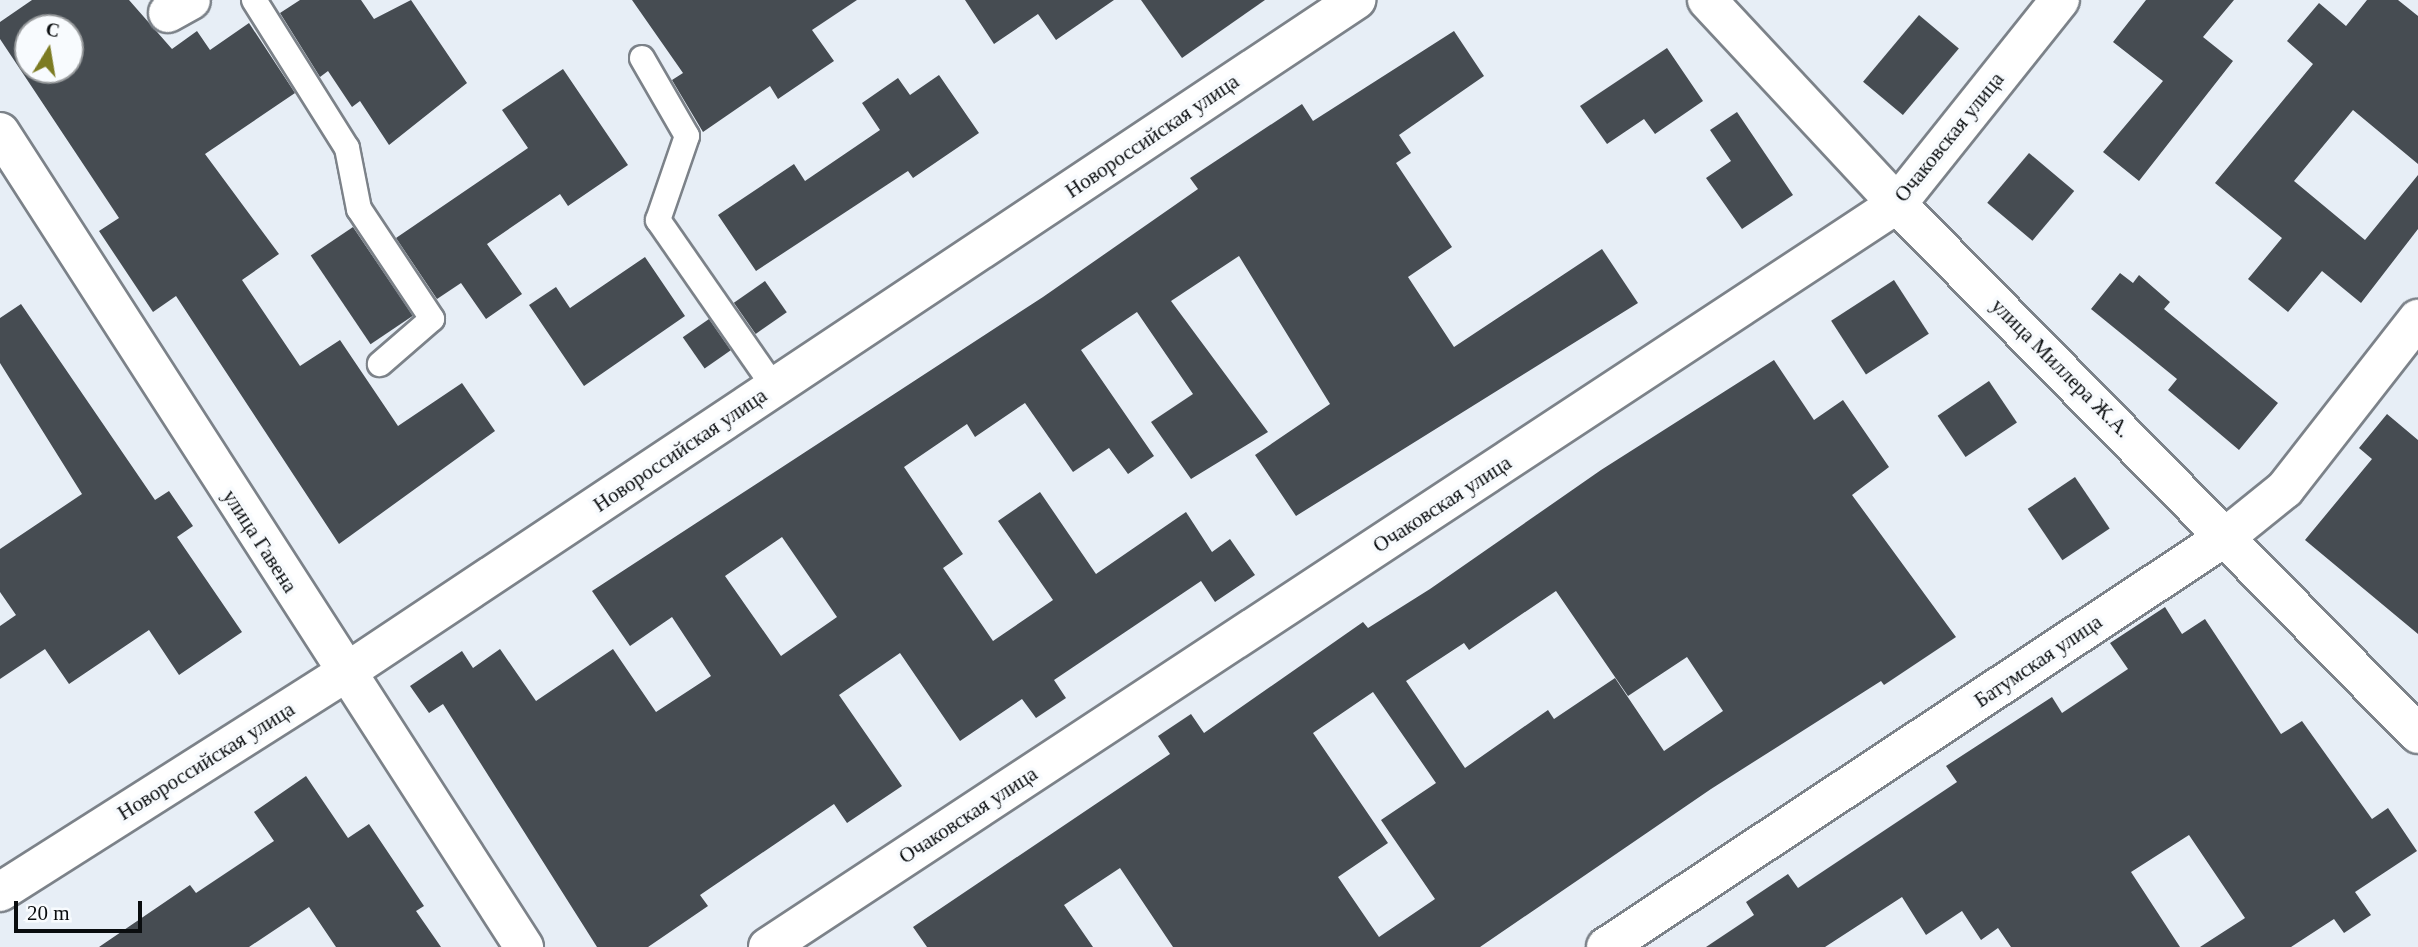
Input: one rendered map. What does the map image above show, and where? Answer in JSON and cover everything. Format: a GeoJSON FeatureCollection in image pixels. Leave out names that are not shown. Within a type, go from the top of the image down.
{"type":"FeatureCollection","features":[{"type":"Feature","properties":{"kind":"street","name":"Новороссийская улица"},"geometry":{"type":"LineString","coordinates":[[0,892],[345,673],[1356,0]]}},
{"type":"Feature","properties":{"kind":"street","name":"улица Миллера Ж.А."},"geometry":{"type":"LineString","coordinates":[[1707,0],[1897,204],[2228,535],[2418,733]]}},
{"type":"Feature","properties":{"kind":"street","name":"Очаковская улица"},"geometry":{"type":"LineString","coordinates":[[768,947],[1897,204],[2060,0]]}},
{"type":"Feature","properties":{"kind":"street","name":"улица Гавена"},"geometry":{"type":"LineString","coordinates":[[0,132],[345,673],[524,947]]}},
{"type":"Feature","properties":{"kind":"street","name":"Батумская улица"},"geometry":{"type":"LineString","coordinates":[[1606,947],[2228,535],[2284,489],[2418,319]]}},
{"type":"Feature","properties":{"kind":"lane"},"geometry":{"type":"LineString","coordinates":[[254,0],[347,148],[359,209],[432,319],[380,364]]}},
{"type":"Feature","properties":{"kind":"lane"},"geometry":{"type":"LineString","coordinates":[[642,58],[687,136],[659,220],[774,387]]}},
{"type":"Feature","properties":{"kind":"building"},"geometry":{"type":"Polygon","coordinates":[[[32,0],[129,0],[172,49],[197,31],[210,50],[249,23],[295,93],[205,154],[279,254],[242,280],[300,366],[340,340],[398,426],[462,383],[495,431],[339,544],[176,296],[153,312],[99,231],[119,218],[30,84],[84,84],[84,14],[14,14],[14,60],[0,39],[0,22],[32,0]]]}},
{"type":"Feature","properties":{"kind":"building"},"geometry":{"type":"Polygon","coordinates":[[[300,0],[361,0],[374,19],[411,0],[467,83],[389,145],[360,101],[352,107],[328,71],[320,77],[280,13],[300,0]]]}},
{"type":"Feature","properties":{"kind":"building"},"geometry":{"type":"Polygon","coordinates":[[[632,0],[857,0],[812,30],[834,61],[778,99],[770,86],[703,132],[672,80],[683,73],[632,0]]]}},
{"type":"Feature","properties":{"kind":"building"},"geometry":{"type":"Polygon","coordinates":[[[965,0],[1114,0],[1056,40],[1038,14],[994,44],[965,0]]]}},
{"type":"Feature","properties":{"kind":"building"},"geometry":{"type":"Polygon","coordinates":[[[1141,0],[1265,0],[1182,58],[1141,0]]]}},
{"type":"Feature","properties":{"kind":"building"},"geometry":{"type":"Polygon","coordinates":[[[2146,0],[2234,0],[2203,37],[2233,61],[2139,181],[2103,152],[2163,81],[2113,42],[2146,0]]]}},
{"type":"Feature","properties":{"kind":"building"},"geometry":{"type":"Polygon","coordinates":[[[2367,0],[2398,0],[2418,16],[2418,164],[2353,110],[2294,181],[2365,240],[2418,175],[2418,229],[2361,303],[2322,271],[2288,312],[2248,279],[2282,238],[2215,183],[2313,64],[2287,41],[2319,3],[2346,26],[2367,0]]]}},
{"type":"Feature","properties":{"kind":"building"},"geometry":{"type":"Polygon","coordinates":[[[1919,15],[1959,48],[1903,115],[1863,82],[1919,15]]]}},
{"type":"Feature","properties":{"kind":"building"},"geometry":{"type":"Polygon","coordinates":[[[1454,31],[1484,76],[1399,135],[1411,153],[1396,163],[1452,247],[1408,277],[1454,347],[1602,249],[1638,303],[1296,516],[1255,455],[1330,404],[1239,256],[1171,301],[1268,432],[1191,479],[1151,422],[1193,394],[1137,312],[1081,350],[1154,456],[1128,474],[1109,448],[1073,472],[1025,403],[975,437],[967,424],[904,467],[963,554],[943,568],[993,641],[1053,600],[998,521],[1040,492],[1096,574],[1186,512],[1212,552],[1230,539],[1255,575],[1215,602],[1201,581],[1054,680],[1066,698],[1036,718],[1022,699],[960,741],[900,653],[839,695],[902,786],[847,823],[834,804],[700,895],[708,906],[648,947],[597,947],[443,704],[429,713],[410,686],[462,651],[473,668],[500,649],[536,701],[613,649],[656,712],[711,676],[672,617],[630,646],[592,591],[1043,297],[1198,189],[1190,178],[1302,104],[1313,121],[1454,31]],[[782,537],[725,576],[781,656],[837,617],[782,537]]]}},
{"type":"Feature","properties":{"kind":"building"},"geometry":{"type":"Polygon","coordinates":[[[1667,48],[1703,101],[1655,134],[1644,119],[1607,144],[1580,106],[1667,48]]]}},
{"type":"Feature","properties":{"kind":"building"},"geometry":{"type":"Polygon","coordinates":[[[563,69],[628,165],[568,206],[560,194],[487,244],[522,294],[486,319],[461,283],[437,299],[396,238],[528,148],[502,110],[563,69]]]}},
{"type":"Feature","properties":{"kind":"building"},"geometry":{"type":"Polygon","coordinates":[[[939,75],[979,133],[913,178],[908,171],[756,271],[718,215],[794,164],[805,181],[880,130],[862,103],[898,78],[910,95],[939,75]]]}},
{"type":"Feature","properties":{"kind":"building"},"geometry":{"type":"Polygon","coordinates":[[[1737,112],[1793,195],[1742,229],[1706,178],[1731,161],[1710,130],[1737,112]]]}},
{"type":"Feature","properties":{"kind":"building"},"geometry":{"type":"Polygon","coordinates":[[[2029,153],[2074,191],[2032,241],[1987,203],[2029,153]]]}},
{"type":"Feature","properties":{"kind":"building"},"geometry":{"type":"Polygon","coordinates":[[[353,227],[413,316],[371,344],[311,256],[353,227]]]}},
{"type":"Feature","properties":{"kind":"building"},"geometry":{"type":"Polygon","coordinates":[[[645,257],[685,316],[584,386],[529,305],[556,287],[570,308],[645,257]]]}},
{"type":"Feature","properties":{"kind":"building"},"geometry":{"type":"Polygon","coordinates":[[[2120,273],[2133,283],[2139,275],[2170,302],[2164,309],[2278,403],[2239,450],[2168,390],[2177,379],[2091,309],[2120,273]]]}},
{"type":"Feature","properties":{"kind":"building"},"geometry":{"type":"Polygon","coordinates":[[[1894,280],[1929,334],[1866,375],[1831,321],[1894,280]]]}},
{"type":"Feature","properties":{"kind":"building"},"geometry":{"type":"Polygon","coordinates":[[[765,281],[787,312],[756,334],[734,303],[765,281]]]}},
{"type":"Feature","properties":{"kind":"building"},"geometry":{"type":"Polygon","coordinates":[[[21,304],[155,500],[169,491],[193,526],[177,537],[242,632],[179,675],[149,630],[69,684],[45,649],[0,679],[0,626],[16,615],[0,592],[0,549],[82,494],[0,363],[0,318],[21,304]]]}},
{"type":"Feature","properties":{"kind":"building"},"geometry":{"type":"Polygon","coordinates":[[[709,319],[731,350],[705,368],[683,337],[709,319]]]}},
{"type":"Feature","properties":{"kind":"building"},"geometry":{"type":"Polygon","coordinates":[[[1774,360],[1814,420],[1843,400],[1889,467],[1852,495],[1956,637],[1884,685],[1881,681],[1711,789],[1480,947],[1173,947],[1120,868],[1064,905],[1093,947],[927,947],[913,927],[1170,754],[1158,736],[1191,714],[1204,733],[1363,622],[1368,628],[1430,589],[1601,470],[1774,360]],[[1556,591],[1469,650],[1464,643],[1406,681],[1465,768],[1548,710],[1554,719],[1615,678],[1664,751],[1723,711],[1687,657],[1628,696],[1556,591]],[[1373,692],[1313,733],[1388,843],[1338,877],[1379,937],[1435,899],[1381,820],[1436,783],[1373,692]]]}},
{"type":"Feature","properties":{"kind":"building"},"geometry":{"type":"Polygon","coordinates":[[[1989,381],[2017,422],[1966,457],[1938,416],[1989,381]]]}},
{"type":"Feature","properties":{"kind":"building"},"geometry":{"type":"Polygon","coordinates":[[[2387,414],[2418,440],[2418,634],[2305,540],[2372,459],[2359,448],[2387,414]]]}},
{"type":"Feature","properties":{"kind":"building"},"geometry":{"type":"Polygon","coordinates":[[[2075,477],[2110,528],[2062,560],[2028,509],[2075,477]]]}},
{"type":"Feature","properties":{"kind":"building"},"geometry":{"type":"Polygon","coordinates":[[[2165,607],[2182,634],[2205,619],[2281,734],[2302,721],[2372,819],[2388,808],[2417,851],[2355,892],[2371,915],[2344,933],[2334,919],[2291,947],[2200,947],[2245,918],[2189,835],[2131,872],[2180,947],[2011,947],[1998,928],[1981,940],[1962,911],[1926,935],[1902,897],[1825,947],[1706,947],[1754,915],[1746,902],[1788,874],[1798,888],[1957,782],[1946,766],[2052,697],[2062,713],[2128,669],[2110,643],[2165,607]]]}},
{"type":"Feature","properties":{"kind":"building"},"geometry":{"type":"Polygon","coordinates":[[[306,776],[348,838],[369,824],[424,906],[416,911],[441,947],[336,947],[309,907],[249,947],[99,947],[190,885],[196,893],[274,841],[254,812],[306,776]]]}}]}
